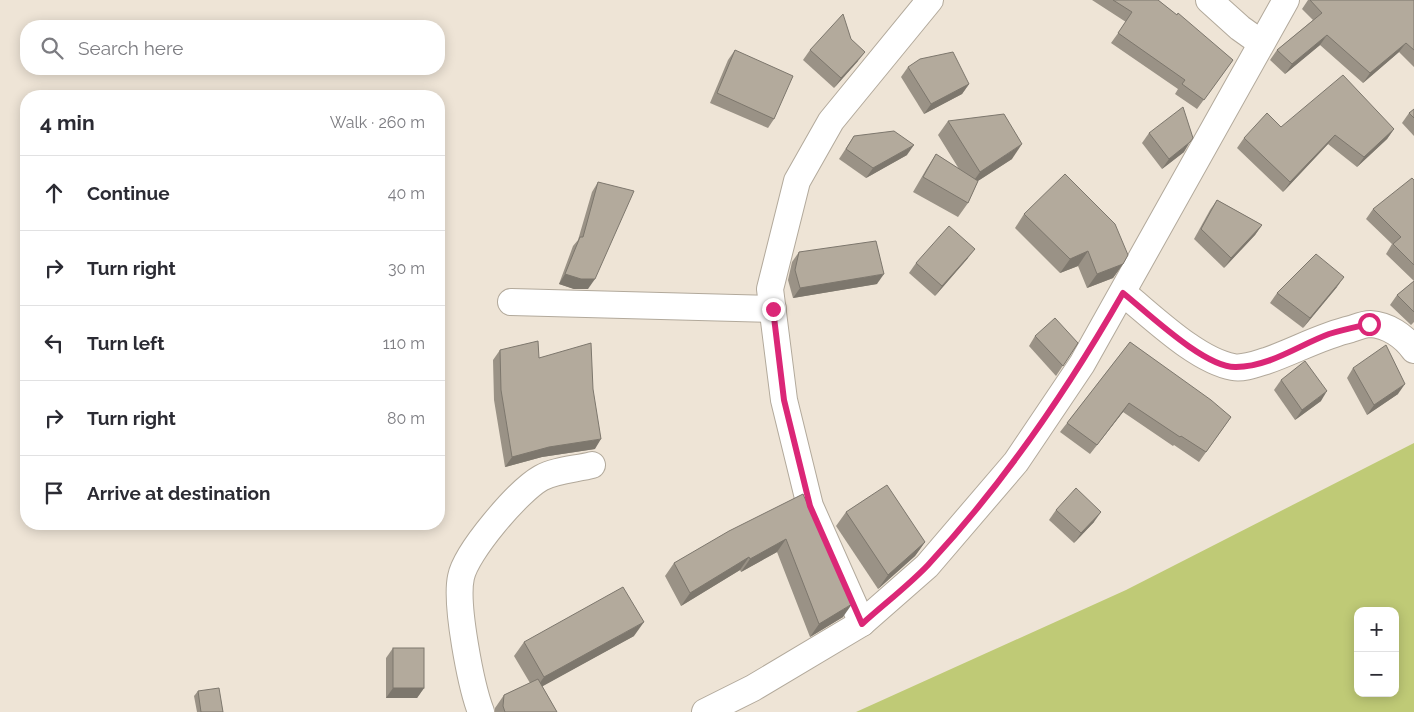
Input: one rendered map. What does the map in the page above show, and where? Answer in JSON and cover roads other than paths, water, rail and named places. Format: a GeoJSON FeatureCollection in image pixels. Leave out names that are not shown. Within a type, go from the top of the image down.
{"type":"FeatureCollection","features":[{"type":"Feature","properties":{"kind":"street"},"geometry":{"type":"LineString","coordinates":[[862,624],[810,506],[784,400],[770,289],[797,182],[831,120],[930,0]]}},
{"type":"Feature","properties":{"kind":"street"},"geometry":{"type":"LineString","coordinates":[[1209,0],[1261,44]]}},
{"type":"Feature","properties":{"kind":"street"},"geometry":{"type":"LineString","coordinates":[[705,712],[754,688],[862,624],[927,566],[1016,462],[1082,364],[1286,0]]}},
{"type":"Feature","properties":{"kind":"street"},"geometry":{"type":"LineString","coordinates":[[1123,293],[1198,353],[1216,363],[1235,368],[1254,365],[1330,334],[1369,324],[1405,337],[1414,350]]}},
{"type":"Feature","properties":{"kind":"street"},"geometry":{"type":"LineString","coordinates":[[511,302],[773,309]]}},
{"type":"Feature","properties":{"kind":"street"},"geometry":{"type":"LineString","coordinates":[[481,712],[459,610],[461,576],[481,538],[515,499],[542,478],[592,465]]}}]}
